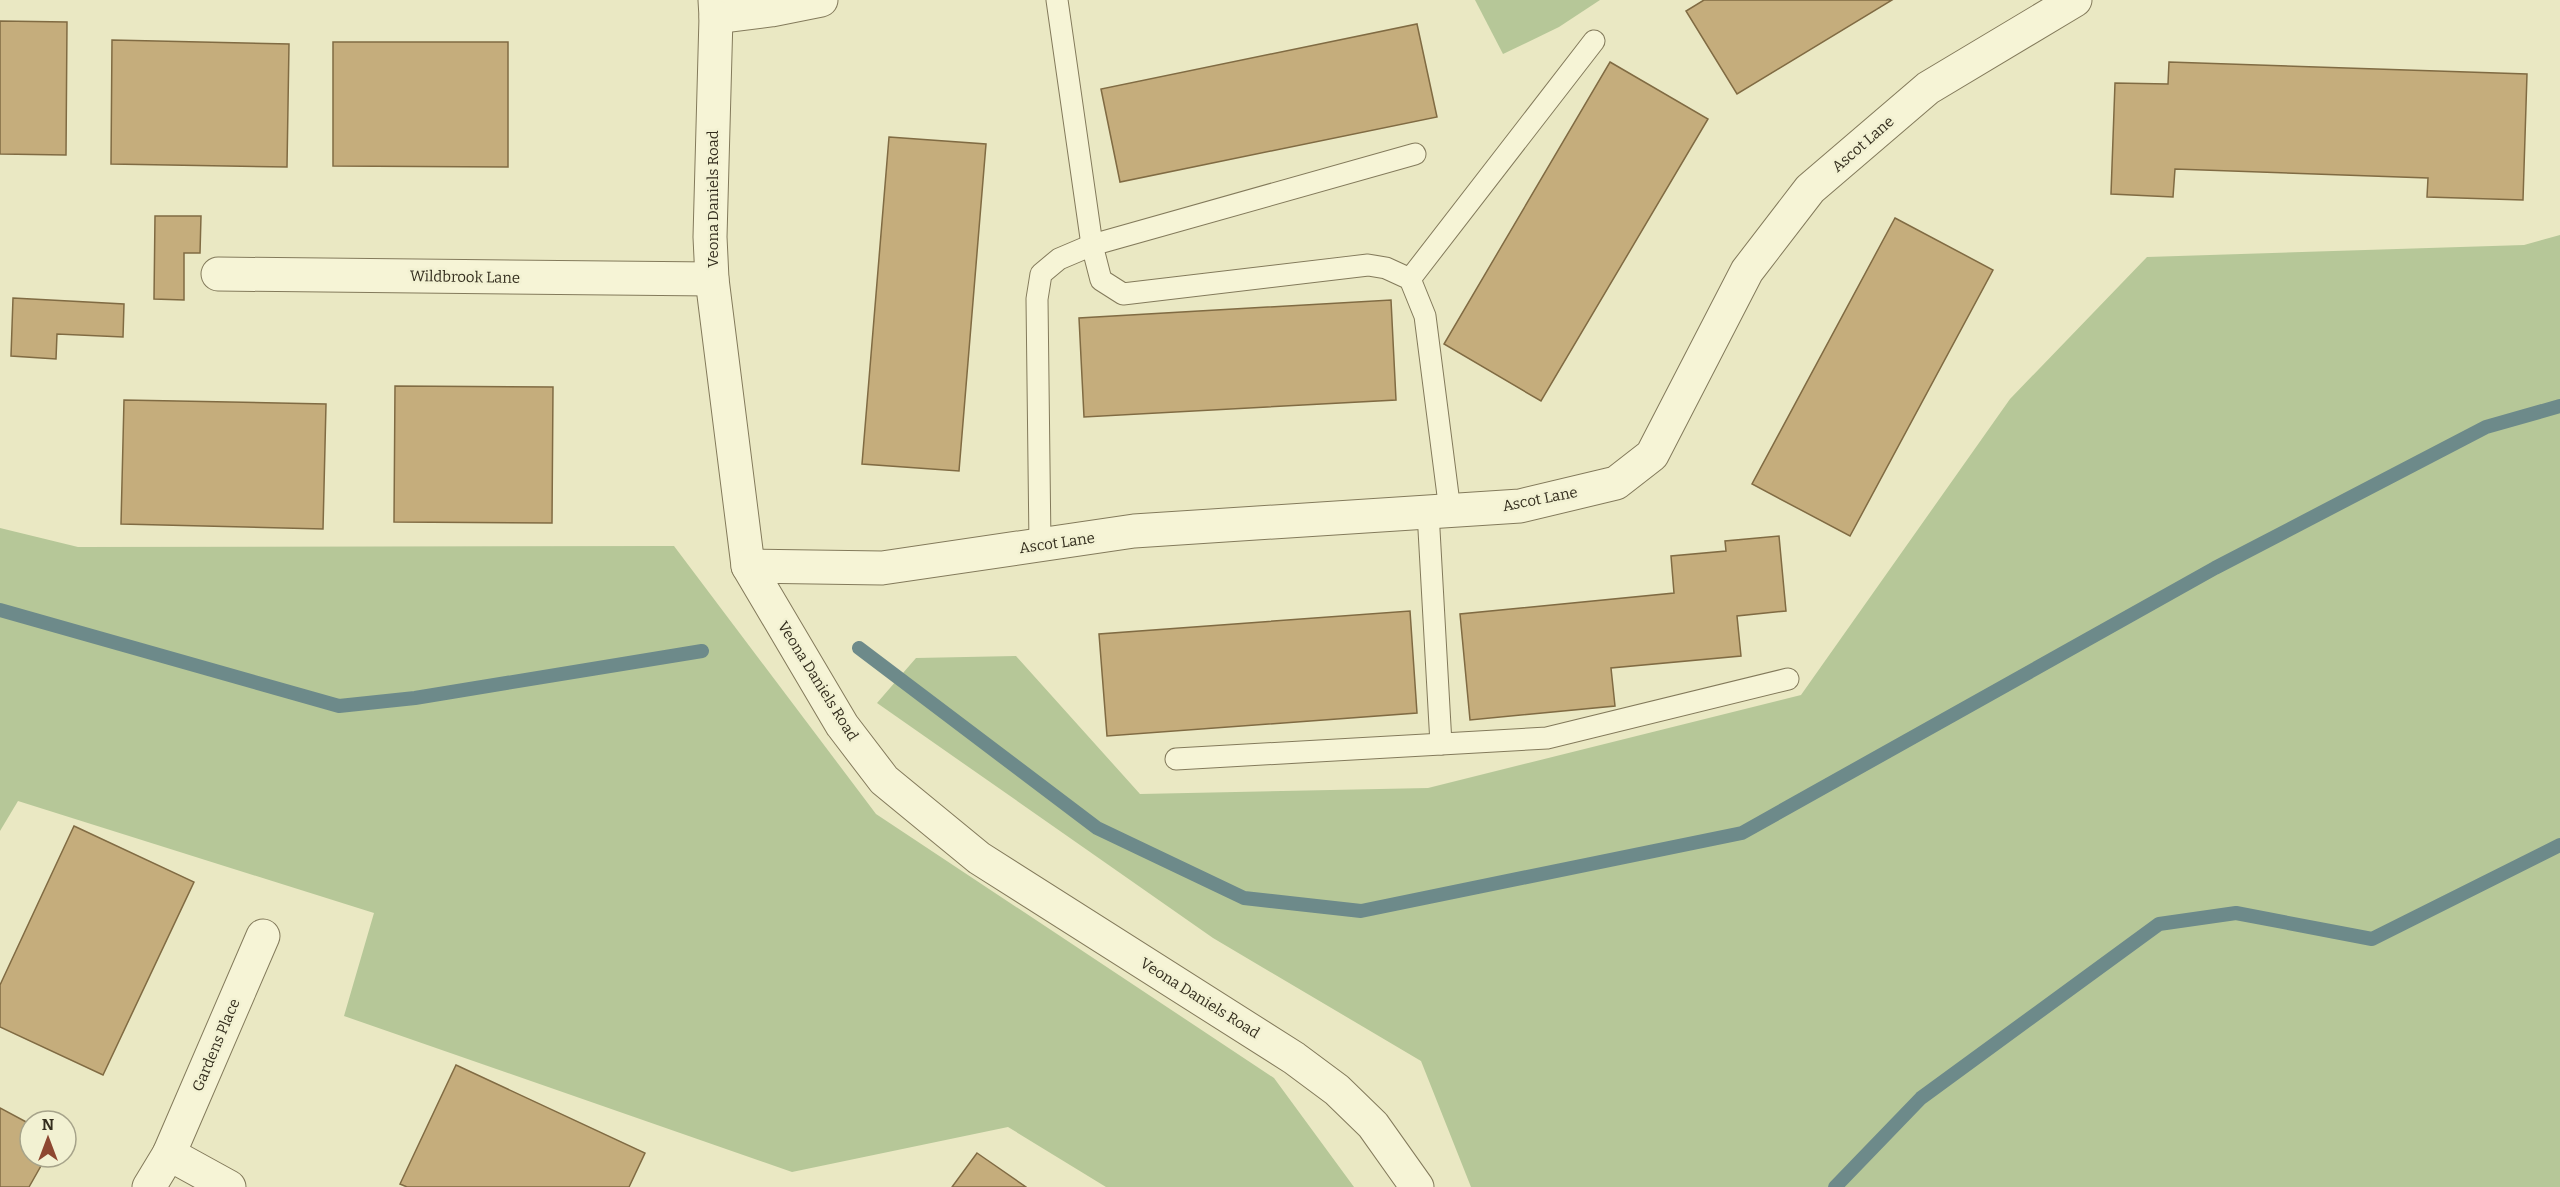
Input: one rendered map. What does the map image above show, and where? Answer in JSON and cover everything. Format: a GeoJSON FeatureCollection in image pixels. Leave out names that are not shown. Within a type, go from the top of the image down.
{"type":"FeatureCollection","features":[{"type":"Feature","properties":{"kind":"street"},"geometry":{"type":"LineString","coordinates":[[716,8],[771,10],[821,0]]}},
{"type":"Feature","properties":{"kind":"street","name":"Ascot Lane"},"geometry":{"type":"LineString","coordinates":[[748,566],[882,568],[1134,531],[1520,506],[1616,483],[1652,455],[1747,272],[1810,189],[1928,88],[2075,0]]}},
{"type":"Feature","properties":{"kind":"street","name":"Veona Daniels Road"},"geometry":{"type":"LineString","coordinates":[[716,8],[710,237],[712,279],[748,566],[843,725],[884,780],[979,858],[1294,1058],[1337,1090],[1372,1125],[1417,1187]]}},
{"type":"Feature","properties":{"kind":"street","name":"Wildbrook Lane"},"geometry":{"type":"LineString","coordinates":[[218,274],[712,279]]}},
{"type":"Feature","properties":{"kind":"street","name":"Gardens Place"},"geometry":{"type":"LineString","coordinates":[[149,1187],[169,1154],[263,936]]}},
{"type":"Feature","properties":{"kind":"street"},"geometry":{"type":"LineString","coordinates":[[169,1154],[229,1187]]}},
{"type":"Feature","properties":{"kind":"lane"},"geometry":{"type":"LineString","coordinates":[[1057,0],[1092,245],[1101,280],[1123,294],[1368,265],[1386,268],[1410,279],[1425,316],[1439,511],[1441,744]]}},
{"type":"Feature","properties":{"kind":"lane"},"geometry":{"type":"LineString","coordinates":[[1410,279],[1594,41]]}},
{"type":"Feature","properties":{"kind":"lane"},"geometry":{"type":"LineString","coordinates":[[1040,545],[1036,299],[1041,274],[1059,259],[1092,245],[1414,154]]}},
{"type":"Feature","properties":{"kind":"lane"},"geometry":{"type":"LineString","coordinates":[[1176,759],[1547,738],[1788,679]]}},
{"type":"Feature","properties":{"kind":"green space"},"geometry":{"type":"Polygon","coordinates":[[[1475,0],[1600,0],[1559,27],[1503,54],[1475,0]]]}},
{"type":"Feature","properties":{"kind":"green space"},"geometry":{"type":"Polygon","coordinates":[[[2560,235],[2560,1187],[1471,1187],[1421,1061],[1213,938],[877,703],[916,658],[1016,656],[1140,794],[1428,788],[1801,695],[2010,399],[2147,257],[2524,245],[2560,235]]]}},
{"type":"Feature","properties":{"kind":"green space"},"geometry":{"type":"Polygon","coordinates":[[[0,528],[78,547],[674,546],[876,814],[1274,1078],[1354,1187],[1106,1187],[1008,1127],[792,1172],[344,1016],[374,913],[18,801],[0,831],[0,528]]]}},
{"type":"Feature","properties":{"kind":"building"},"geometry":{"type":"Polygon","coordinates":[[[1704,0],[1892,0],[1737,94],[1686,11],[1704,0]]]}},
{"type":"Feature","properties":{"kind":"building"},"geometry":{"type":"Polygon","coordinates":[[[0,21],[67,22],[66,155],[0,154],[0,21]]]}},
{"type":"Feature","properties":{"kind":"building"},"geometry":{"type":"Polygon","coordinates":[[[1417,24],[1437,117],[1120,182],[1101,89],[1417,24]]]}},
{"type":"Feature","properties":{"kind":"building"},"geometry":{"type":"Polygon","coordinates":[[[112,40],[289,44],[287,167],[111,164],[112,40]]]}},
{"type":"Feature","properties":{"kind":"building"},"geometry":{"type":"Polygon","coordinates":[[[333,42],[508,42],[508,167],[333,166],[333,42]]]}},
{"type":"Feature","properties":{"kind":"building"},"geometry":{"type":"Polygon","coordinates":[[[1610,62],[1708,119],[1541,401],[1444,344],[1610,62]]]}},
{"type":"Feature","properties":{"kind":"building"},"geometry":{"type":"Polygon","coordinates":[[[2169,62],[2527,74],[2523,200],[2427,197],[2428,178],[2175,169],[2173,197],[2111,194],[2115,83],[2168,84],[2169,62]]]}},
{"type":"Feature","properties":{"kind":"building"},"geometry":{"type":"Polygon","coordinates":[[[889,137],[986,144],[959,471],[862,464],[889,137]]]}},
{"type":"Feature","properties":{"kind":"building"},"geometry":{"type":"Polygon","coordinates":[[[155,216],[201,216],[200,253],[184,253],[184,300],[154,299],[155,216]]]}},
{"type":"Feature","properties":{"kind":"building"},"geometry":{"type":"Polygon","coordinates":[[[1895,218],[1993,270],[1850,536],[1752,484],[1895,218]]]}},
{"type":"Feature","properties":{"kind":"building"},"geometry":{"type":"Polygon","coordinates":[[[13,298],[124,304],[123,337],[57,334],[56,359],[11,356],[13,298]]]}},
{"type":"Feature","properties":{"kind":"building"},"geometry":{"type":"Polygon","coordinates":[[[1391,300],[1396,400],[1084,417],[1079,318],[1391,300]]]}},
{"type":"Feature","properties":{"kind":"building"},"geometry":{"type":"Polygon","coordinates":[[[395,386],[553,387],[552,523],[394,522],[395,386]]]}},
{"type":"Feature","properties":{"kind":"building"},"geometry":{"type":"Polygon","coordinates":[[[124,400],[326,404],[323,529],[121,524],[124,400]]]}},
{"type":"Feature","properties":{"kind":"building"},"geometry":{"type":"Polygon","coordinates":[[[1779,536],[1786,611],[1737,616],[1741,656],[1611,668],[1615,706],[1470,720],[1460,614],[1674,593],[1671,556],[1726,551],[1725,541],[1779,536]]]}},
{"type":"Feature","properties":{"kind":"building"},"geometry":{"type":"Polygon","coordinates":[[[1410,611],[1417,713],[1107,736],[1099,634],[1410,611]]]}},
{"type":"Feature","properties":{"kind":"building"},"geometry":{"type":"Polygon","coordinates":[[[74,826],[194,882],[103,1075],[0,1027],[0,985],[74,826]]]}},
{"type":"Feature","properties":{"kind":"building"},"geometry":{"type":"Polygon","coordinates":[[[456,1065],[645,1153],[629,1187],[407,1187],[400,1184],[456,1065]]]}},
{"type":"Feature","properties":{"kind":"building"},"geometry":{"type":"Polygon","coordinates":[[[0,1108],[18,1118],[18,1169],[39,1169],[29,1187],[0,1187],[0,1108]]]}},
{"type":"Feature","properties":{"kind":"building"},"geometry":{"type":"Polygon","coordinates":[[[977,1153],[1026,1187],[952,1187],[977,1153]]]}},
{"type":"Feature","properties":{"kind":"waterway"},"geometry":{"type":"LineString","coordinates":[[859,648],[1097,828],[1244,898],[1361,911],[1742,833],[2215,568],[2486,427],[2560,406]]}},
{"type":"Feature","properties":{"kind":"waterway"},"geometry":{"type":"LineString","coordinates":[[0,610],[339,706],[415,698],[702,651]]}},
{"type":"Feature","properties":{"kind":"waterway"},"geometry":{"type":"LineString","coordinates":[[1835,1187],[1921,1098],[2159,924],[2236,913],[2372,939],[2560,845]]}}]}
